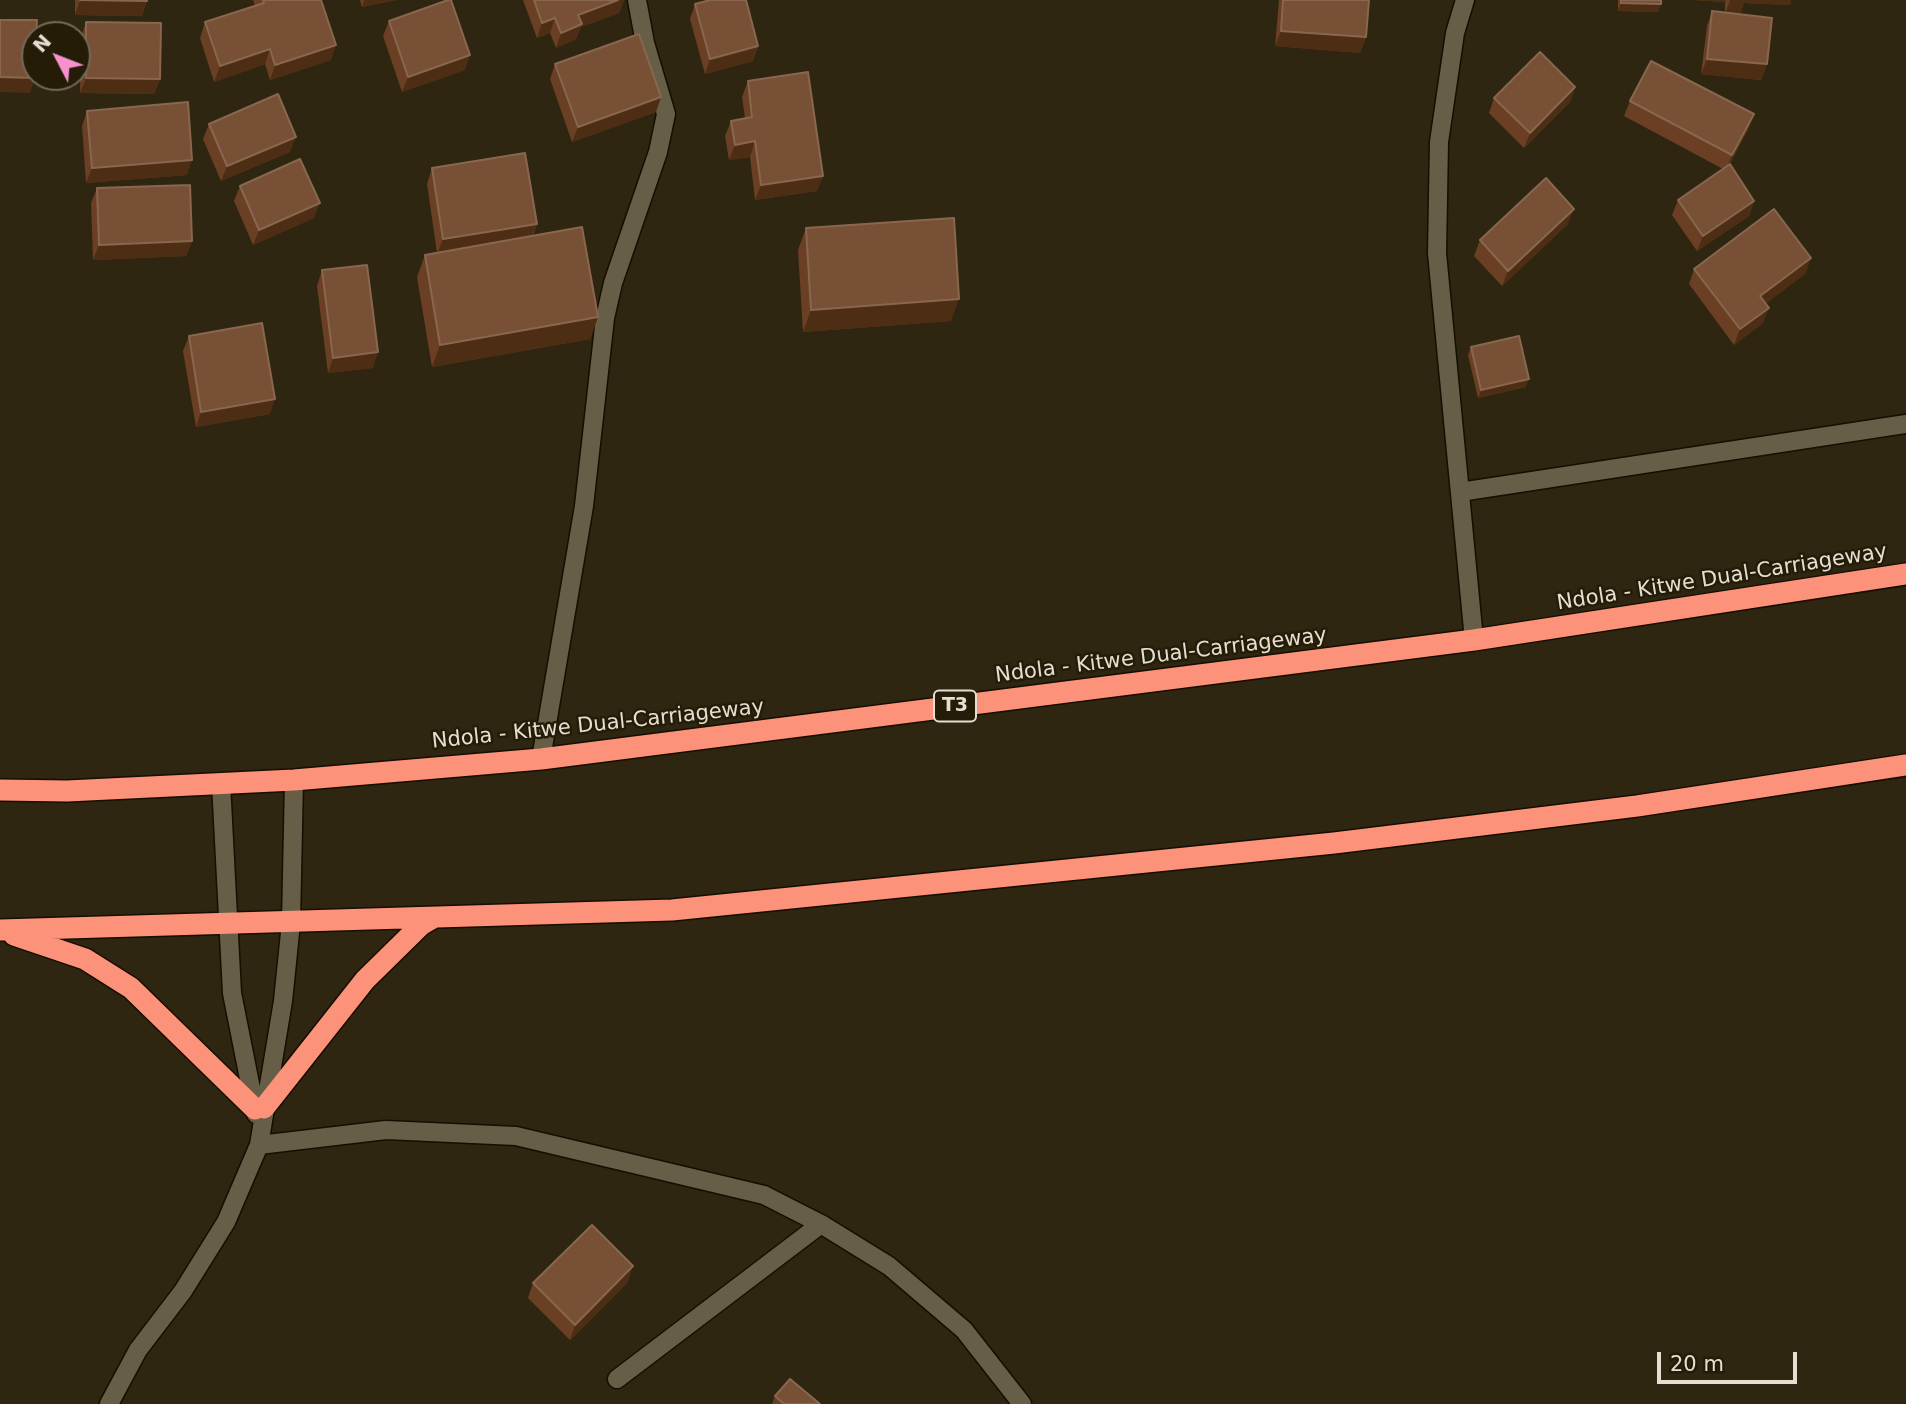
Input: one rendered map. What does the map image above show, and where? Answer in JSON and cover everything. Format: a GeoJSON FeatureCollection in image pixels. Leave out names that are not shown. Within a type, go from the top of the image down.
{"type":"FeatureCollection","features":[{"type":"Feature","properties":{"kind":"highway","name":"Ndola - Kitwe Dual-Carriageway"},"geometry":{"type":"LineString","coordinates":[[0,790],[67,791],[294,779],[541,759],[1474,640],[1906,574]]}},
{"type":"Feature","properties":{"kind":"highway"},"geometry":{"type":"LineString","coordinates":[[0,930],[672,910],[1334,843],[1637,806],[1906,765]]}},
{"type":"Feature","properties":{"kind":"highway"},"geometry":{"type":"LineString","coordinates":[[0,930],[85,959],[131,988],[260,1109],[365,980],[421,925],[433,918]]}},
{"type":"Feature","properties":{"kind":"street"},"geometry":{"type":"LineString","coordinates":[[541,759],[584,506],[605,318],[613,283],[658,152],[666,114],[645,43],[638,0]]}},
{"type":"Feature","properties":{"kind":"street"},"geometry":{"type":"LineString","coordinates":[[1465,0],[1455,33],[1439,142],[1437,253],[1474,640]]}},
{"type":"Feature","properties":{"kind":"street"},"geometry":{"type":"LineString","coordinates":[[1460,492],[1906,424]]}},
{"type":"Feature","properties":{"kind":"street"},"geometry":{"type":"LineString","coordinates":[[109,1404],[138,1350],[183,1291],[226,1222],[259,1138],[260,1109],[283,1001],[291,923],[294,779]]}},
{"type":"Feature","properties":{"kind":"street"},"geometry":{"type":"LineString","coordinates":[[221,783],[232,993],[260,1109]]}},
{"type":"Feature","properties":{"kind":"street"},"geometry":{"type":"LineString","coordinates":[[259,1138],[386,1130],[516,1136],[764,1195],[821,1224],[889,1266],[964,1330],[1023,1404]]}},
{"type":"Feature","properties":{"kind":"street"},"geometry":{"type":"LineString","coordinates":[[617,1379],[821,1224]]}},
{"type":"Feature","properties":{"kind":"building"},"geometry":{"type":"Polygon","coordinates":[[[80,0],[147,0],[147,1],[80,0]]]}},
{"type":"Feature","properties":{"kind":"building"},"geometry":{"type":"Polygon","coordinates":[[[263,0],[321,0],[336,45],[275,65],[270,49],[220,66],[205,22],[264,3],[263,0]]]}},
{"type":"Feature","properties":{"kind":"building"},"geometry":{"type":"Polygon","coordinates":[[[451,0],[470,55],[408,77],[389,21],[451,0]]]}},
{"type":"Feature","properties":{"kind":"building"},"geometry":{"type":"Polygon","coordinates":[[[534,0],[618,0],[578,15],[582,24],[561,33],[555,18],[542,23],[534,0]]]}},
{"type":"Feature","properties":{"kind":"building"},"geometry":{"type":"Polygon","coordinates":[[[710,0],[746,0],[758,46],[710,59],[695,4],[710,0]]]}},
{"type":"Feature","properties":{"kind":"building"},"geometry":{"type":"Polygon","coordinates":[[[1283,0],[1369,0],[1366,37],[1281,31],[1283,0]]]}},
{"type":"Feature","properties":{"kind":"building"},"geometry":{"type":"Polygon","coordinates":[[[1621,0],[1661,0],[1661,4],[1621,3],[1621,0]]]}},
{"type":"Feature","properties":{"kind":"building"},"geometry":{"type":"Polygon","coordinates":[[[1712,11],[1772,18],[1767,64],[1707,59],[1712,11]]]}},
{"type":"Feature","properties":{"kind":"building"},"geometry":{"type":"Polygon","coordinates":[[[0,20],[37,20],[21,21],[21,78],[0,77],[0,20]]]}},
{"type":"Feature","properties":{"kind":"building"},"geometry":{"type":"Polygon","coordinates":[[[91,22],[161,23],[160,79],[91,78],[91,22]]]}},
{"type":"Feature","properties":{"kind":"building"},"geometry":{"type":"Polygon","coordinates":[[[639,34],[661,97],[578,127],[555,64],[639,34]]]}},
{"type":"Feature","properties":{"kind":"building"},"geometry":{"type":"Polygon","coordinates":[[[1540,52],[1575,87],[1530,133],[1494,98],[1540,52]]]}},
{"type":"Feature","properties":{"kind":"building"},"geometry":{"type":"Polygon","coordinates":[[[1651,61],[1754,114],[1732,155],[1630,101],[1651,61]]]}},
{"type":"Feature","properties":{"kind":"building"},"geometry":{"type":"Polygon","coordinates":[[[808,72],[823,176],[761,185],[755,141],[735,145],[731,121],[752,117],[748,81],[808,72]]]}},
{"type":"Feature","properties":{"kind":"building"},"geometry":{"type":"Polygon","coordinates":[[[278,94],[296,137],[227,166],[209,124],[278,94]]]}},
{"type":"Feature","properties":{"kind":"building"},"geometry":{"type":"Polygon","coordinates":[[[188,102],[192,160],[92,168],[87,111],[188,102]]]}},
{"type":"Feature","properties":{"kind":"building"},"geometry":{"type":"Polygon","coordinates":[[[525,153],[537,224],[443,239],[432,168],[525,153]]]}},
{"type":"Feature","properties":{"kind":"building"},"geometry":{"type":"Polygon","coordinates":[[[300,159],[320,203],[259,230],[240,186],[300,159]]]}},
{"type":"Feature","properties":{"kind":"building"},"geometry":{"type":"Polygon","coordinates":[[[1730,164],[1754,201],[1703,236],[1678,200],[1730,164]]]}},
{"type":"Feature","properties":{"kind":"building"},"geometry":{"type":"Polygon","coordinates":[[[1546,178],[1574,209],[1508,271],[1480,240],[1546,178]]]}},
{"type":"Feature","properties":{"kind":"building"},"geometry":{"type":"Polygon","coordinates":[[[190,185],[192,241],[99,245],[97,188],[190,185]]]}},
{"type":"Feature","properties":{"kind":"building"},"geometry":{"type":"Polygon","coordinates":[[[1774,209],[1811,258],[1760,296],[1769,308],[1740,329],[1694,269],[1774,209]]]}},
{"type":"Feature","properties":{"kind":"building"},"geometry":{"type":"Polygon","coordinates":[[[954,218],[959,299],[811,310],[806,228],[954,218]]]}},
{"type":"Feature","properties":{"kind":"building"},"geometry":{"type":"Polygon","coordinates":[[[582,227],[598,317],[440,345],[425,255],[582,227]]]}},
{"type":"Feature","properties":{"kind":"building"},"geometry":{"type":"Polygon","coordinates":[[[367,265],[378,352],[333,358],[322,270],[367,265]]]}},
{"type":"Feature","properties":{"kind":"building"},"geometry":{"type":"Polygon","coordinates":[[[262,323],[275,399],[201,412],[189,336],[262,323]]]}},
{"type":"Feature","properties":{"kind":"building"},"geometry":{"type":"Polygon","coordinates":[[[1519,336],[1529,379],[1481,390],[1471,347],[1519,336]]]}},
{"type":"Feature","properties":{"kind":"building"},"geometry":{"type":"Polygon","coordinates":[[[592,1225],[633,1266],[575,1325],[533,1283],[592,1225]]]}},
{"type":"Feature","properties":{"kind":"building"},"geometry":{"type":"Polygon","coordinates":[[[790,1379],[820,1404],[784,1404],[775,1396],[790,1379]]]}}]}
